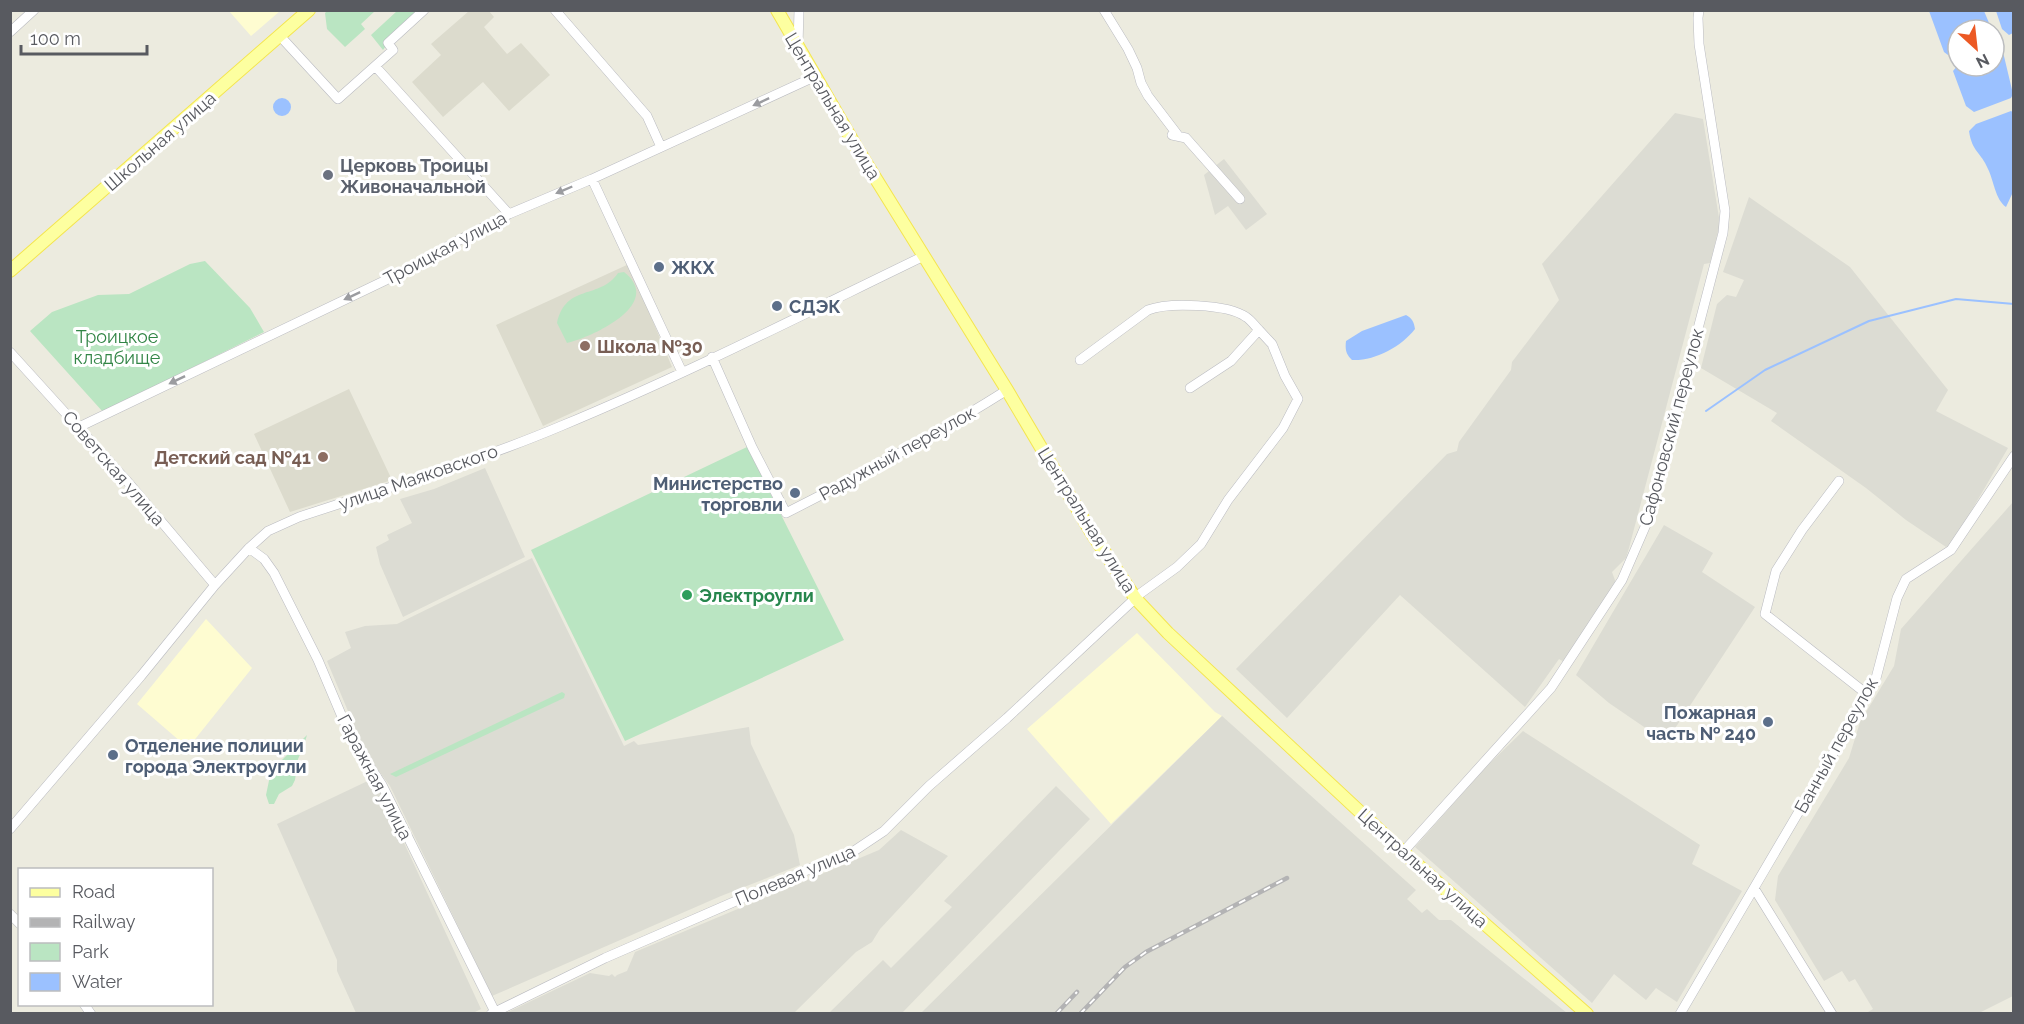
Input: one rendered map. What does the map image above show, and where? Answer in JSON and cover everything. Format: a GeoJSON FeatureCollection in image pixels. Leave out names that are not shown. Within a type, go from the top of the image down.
{"type":"FeatureCollection","features":[{"type":"Feature","properties":{"kind":"main road","name":"Школьная улица"},"geometry":{"type":"LineString","coordinates":[[10,271],[309,10]]}},
{"type":"Feature","properties":{"kind":"main road","name":"Центральная улица"},"geometry":{"type":"LineString","coordinates":[[777,10],[814,77],[1007,390],[1090,532],[1136,599],[1167,633],[1403,852],[1587,1014]]}},
{"type":"Feature","properties":{"kind":"street"},"geometry":{"type":"LineString","coordinates":[[10,32],[34,10]]}},
{"type":"Feature","properties":{"kind":"street"},"geometry":{"type":"LineString","coordinates":[[280,36],[338,99],[393,50],[388,43],[424,10]]}},
{"type":"Feature","properties":{"kind":"street"},"geometry":{"type":"LineString","coordinates":[[555,10],[647,116],[661,147]]}},
{"type":"Feature","properties":{"kind":"street"},"geometry":{"type":"LineString","coordinates":[[798,46],[799,10]]}},
{"type":"Feature","properties":{"kind":"street"},"geometry":{"type":"LineString","coordinates":[[1104,10],[1128,49],[1148,96],[1177,134],[1172,135],[1186,138],[1240,199]]}},
{"type":"Feature","properties":{"kind":"street","name":"Сафоновский переулок"},"geometry":{"type":"LineString","coordinates":[[1403,852],[1551,688],[1622,580],[1648,520],[1723,233],[1725,211],[1698,44],[1699,10]]}},
{"type":"Feature","properties":{"kind":"street"},"geometry":{"type":"LineString","coordinates":[[375,66],[509,214]]}},
{"type":"Feature","properties":{"kind":"street","name":"Троицкая улица"},"geometry":{"type":"LineString","coordinates":[[79,428],[409,269],[509,214],[592,179],[814,77]]}},
{"type":"Feature","properties":{"kind":"street"},"geometry":{"type":"LineString","coordinates":[[592,179],[682,372]]}},
{"type":"Feature","properties":{"kind":"street","name":"улица Маяковского"},"geometry":{"type":"LineString","coordinates":[[10,829],[141,676],[214,585],[268,531],[286,522],[509,447],[561,426],[682,372],[924,256]]}},
{"type":"Feature","properties":{"kind":"street"},"geometry":{"type":"LineString","coordinates":[[1080,360],[1148,310],[1163,305],[1230,310],[1246,317],[1259,330],[1232,361],[1190,388]]}},
{"type":"Feature","properties":{"kind":"street","name":"Полевая улица"},"geometry":{"type":"LineString","coordinates":[[493,1013],[605,958],[814,867],[839,861],[884,831],[929,786],[1007,718],[1136,599],[1177,567],[1200,544],[1234,492],[1291,416],[1298,399],[1285,376],[1272,344],[1259,330]]}},
{"type":"Feature","properties":{"kind":"street","name":"Советская улица"},"geometry":{"type":"LineString","coordinates":[[10,352],[79,428],[214,585]]}},
{"type":"Feature","properties":{"kind":"street","name":"Радужный переулок"},"geometry":{"type":"LineString","coordinates":[[712,357],[752,447],[786,513],[864,473],[978,409],[1007,390]]}},
{"type":"Feature","properties":{"kind":"street","name":"Банный переулок"},"geometry":{"type":"LineString","coordinates":[[1680,1014],[1875,682],[1898,598],[1906,579],[1951,550],[2013,456]]}},
{"type":"Feature","properties":{"kind":"street"},"geometry":{"type":"LineString","coordinates":[[1839,481],[1802,530],[1776,571],[1765,614],[1868,695]]}},
{"type":"Feature","properties":{"kind":"street","name":"Гаражная улица"},"geometry":{"type":"LineString","coordinates":[[249,548],[264,560],[274,573],[318,660],[351,738],[382,785],[493,1013]]}},
{"type":"Feature","properties":{"kind":"street"},"geometry":{"type":"LineString","coordinates":[[1754,888],[1832,1014]]}},
{"type":"Feature","properties":{"kind":"shaded area"},"geometry":{"type":"Polygon","coordinates":[[[229,11],[280,11],[251,36],[229,11]]]}},
{"type":"Feature","properties":{"kind":"shaded area"},"geometry":{"type":"Polygon","coordinates":[[[469,11],[489,11],[494,17],[484,27],[507,54],[521,43],[550,75],[509,111],[483,82],[443,117],[412,82],[441,55],[431,44],[469,11]]]}},
{"type":"Feature","properties":{"kind":"shaded area"},"geometry":{"type":"Polygon","coordinates":[[[1675,113],[1703,119],[1720,224],[1710,263],[1704,264],[1626,558],[1612,572],[1616,583],[1564,662],[1559,659],[1525,707],[1400,595],[1287,718],[1236,669],[1447,454],[1457,451],[1459,442],[1511,370],[1512,362],[1559,300],[1542,264],[1675,113]]]}},
{"type":"Feature","properties":{"kind":"shaded area"},"geometry":{"type":"Polygon","coordinates":[[[1224,159],[1267,214],[1246,230],[1228,206],[1215,215],[1204,175],[1224,159]]]}},
{"type":"Feature","properties":{"kind":"shaded area"},"geometry":{"type":"Polygon","coordinates":[[[1749,197],[1850,267],[1948,390],[1936,411],[2008,448],[1949,549],[1771,421],[1777,413],[1701,368],[1717,304],[1727,295],[1736,297],[1744,280],[1723,272],[1749,197]]]}},
{"type":"Feature","properties":{"kind":"shaded area","name":"Школа №30"},"geometry":{"type":"Polygon","coordinates":[[[629,264],[672,367],[543,426],[496,325],[629,264]]]}},
{"type":"Feature","properties":{"kind":"shaded area","name":"Детский сад №41"},"geometry":{"type":"Polygon","coordinates":[[[349,389],[392,480],[290,512],[254,434],[349,389]]]}},
{"type":"Feature","properties":{"kind":"shaded area"},"geometry":{"type":"Polygon","coordinates":[[[485,468],[525,557],[403,617],[380,564],[376,547],[389,540],[387,535],[412,523],[400,499],[434,489],[485,468]]]}},
{"type":"Feature","properties":{"kind":"shaded area"},"geometry":{"type":"Polygon","coordinates":[[[2013,502],[2013,996],[1979,1013],[1868,1013],[1873,1009],[1855,979],[1849,982],[1842,971],[1824,981],[1775,900],[1778,876],[1849,758],[1860,722],[1894,666],[1901,629],[2013,502]]]}},
{"type":"Feature","properties":{"kind":"shaded area"},"geometry":{"type":"Polygon","coordinates":[[[1664,525],[1713,553],[1702,572],[1755,607],[1666,742],[1609,703],[1576,675],[1664,525]]]}},
{"type":"Feature","properties":{"kind":"shaded area"},"geometry":{"type":"Polygon","coordinates":[[[532,558],[624,746],[634,741],[638,745],[749,727],[751,744],[794,835],[800,865],[721,896],[492,996],[390,786],[366,754],[327,661],[351,648],[345,632],[365,626],[397,624],[532,558]]]}},
{"type":"Feature","properties":{"kind":"shaded area"},"geometry":{"type":"Polygon","coordinates":[[[206,619],[252,668],[188,748],[137,704],[206,619]]]}},
{"type":"Feature","properties":{"kind":"shaded area"},"geometry":{"type":"Polygon","coordinates":[[[1137,633],[1215,712],[1222,716],[1111,824],[1027,729],[1137,633]]]}},
{"type":"Feature","properties":{"kind":"shaded area"},"geometry":{"type":"Polygon","coordinates":[[[1222,716],[1416,890],[1407,899],[1422,913],[1427,909],[1439,920],[1451,920],[1567,1013],[921,1013],[1222,716]]]}},
{"type":"Feature","properties":{"kind":"shaded area"},"geometry":{"type":"Polygon","coordinates":[[[1523,731],[1700,845],[1692,864],[1742,891],[1677,1002],[1656,988],[1646,1000],[1614,974],[1592,1003],[1415,847],[1485,768],[1523,731]]]}},
{"type":"Feature","properties":{"kind":"shaded area"},"geometry":{"type":"Polygon","coordinates":[[[374,778],[481,1009],[471,1014],[356,1013],[337,971],[337,960],[277,824],[374,778]]]}},
{"type":"Feature","properties":{"kind":"shaded area"},"geometry":{"type":"Polygon","coordinates":[[[1056,786],[1090,819],[902,1013],[829,1013],[883,960],[891,968],[952,907],[944,901],[1056,786]]]}},
{"type":"Feature","properties":{"kind":"shaded area"},"geometry":{"type":"Polygon","coordinates":[[[901,830],[948,856],[880,929],[872,942],[856,952],[794,1013],[506,1013],[590,973],[609,976],[612,974],[615,977],[627,971],[635,952],[879,850],[901,830]]]}},
{"type":"Feature","properties":{"kind":"green space"},"geometry":{"type":"Polygon","coordinates":[[[328,10],[375,11],[361,24],[365,29],[345,47],[327,29],[325,13],[328,10]]]}},
{"type":"Feature","properties":{"kind":"green space"},"geometry":{"type":"Polygon","coordinates":[[[397,11],[424,11],[383,50],[371,35],[397,11]]]}},
{"type":"Feature","properties":{"kind":"green space","name":"Троицкое кладбище"},"geometry":{"type":"Polygon","coordinates":[[[205,261],[250,308],[264,332],[103,412],[30,331],[52,312],[98,295],[129,294],[190,264],[205,261]]]}},
{"type":"Feature","properties":{"kind":"green space"},"geometry":{"type":"Polygon","coordinates":[[[624,272],[634,284],[636,296],[631,307],[607,326],[567,343],[557,323],[561,310],[576,297],[602,287],[618,273],[624,272]]]}},
{"type":"Feature","properties":{"kind":"green space","name":"Электроугли"},"geometry":{"type":"Polygon","coordinates":[[[747,447],[844,640],[625,741],[531,550],[747,447]]]}},
{"type":"Feature","properties":{"kind":"green space"},"geometry":{"type":"Polygon","coordinates":[[[562,692],[565,694],[564,698],[396,777],[390,774],[562,692]]]}},
{"type":"Feature","properties":{"kind":"green space"},"geometry":{"type":"Polygon","coordinates":[[[307,735],[298,759],[292,786],[279,794],[274,804],[269,804],[266,795],[271,771],[307,735]]]}},
{"type":"Feature","properties":{"kind":"water"},"geometry":{"type":"Polygon","coordinates":[[[1929,11],[1984,11],[1987,18],[1946,18],[1946,54],[1929,11]]]}},
{"type":"Feature","properties":{"kind":"water"},"geometry":{"type":"Polygon","coordinates":[[[1996,11],[2013,11],[2013,33],[2009,35],[2006,32],[2006,18],[1998,18],[1996,11]]]}},
{"type":"Feature","properties":{"kind":"water"},"geometry":{"type":"Polygon","coordinates":[[[2006,65],[2013,94],[2011,98],[1974,112],[1966,106],[1956,78],[2006,78],[2006,65]]]}},
{"type":"Feature","properties":{"kind":"water"},"geometry":{"type":"Polygon","coordinates":[[[282,98],[288,101],[291,107],[288,113],[282,116],[276,113],[273,107],[276,101],[282,98]]]}},
{"type":"Feature","properties":{"kind":"water"},"geometry":{"type":"Polygon","coordinates":[[[2011,111],[2014,113],[2013,192],[2006,207],[1997,195],[1985,163],[1974,148],[1969,131],[1976,124],[2011,111]]]}},
{"type":"Feature","properties":{"kind":"water"},"geometry":{"type":"Polygon","coordinates":[[[1406,315],[1412,320],[1415,329],[1395,347],[1387,352],[1361,360],[1352,360],[1348,356],[1346,341],[1362,331],[1406,315]]]}},
{"type":"Feature","properties":{"kind":"waterway"},"geometry":{"type":"LineString","coordinates":[[1706,411],[1765,370],[1869,321],[1956,299],[2014,304]]}},
{"type":"Feature","properties":{"kind":"railway"},"geometry":{"type":"LineString","coordinates":[[1080,1014],[1125,967],[1146,952],[1287,878]]}},
{"type":"Feature","properties":{"kind":"railway"},"geometry":{"type":"LineString","coordinates":[[1056,1014],[1077,992]]}},
{"type":"Feature","properties":{"kind":"place","name":"Церковь Троицы Живоначальной"},"geometry":{"type":"Point","coordinates":[328,175]}},
{"type":"Feature","properties":{"kind":"place","name":"ЖКХ"},"geometry":{"type":"Point","coordinates":[659,267]}},
{"type":"Feature","properties":{"kind":"place","name":"СДЭК"},"geometry":{"type":"Point","coordinates":[777,306]}},
{"type":"Feature","properties":{"kind":"place","name":"Школа №30"},"geometry":{"type":"Point","coordinates":[585,346]}},
{"type":"Feature","properties":{"kind":"place","name":"Детский сад №41"},"geometry":{"type":"Point","coordinates":[323,457]}},
{"type":"Feature","properties":{"kind":"place","name":"Министерство торговли"},"geometry":{"type":"Point","coordinates":[795,493]}},
{"type":"Feature","properties":{"kind":"place","name":"Электроугли"},"geometry":{"type":"Point","coordinates":[687,595]}},
{"type":"Feature","properties":{"kind":"place","name":"Пожарная часть № 240"},"geometry":{"type":"Point","coordinates":[1768,722]}},
{"type":"Feature","properties":{"kind":"place","name":"Отделение полиции города Электроугли"},"geometry":{"type":"Point","coordinates":[113,755]}}]}
